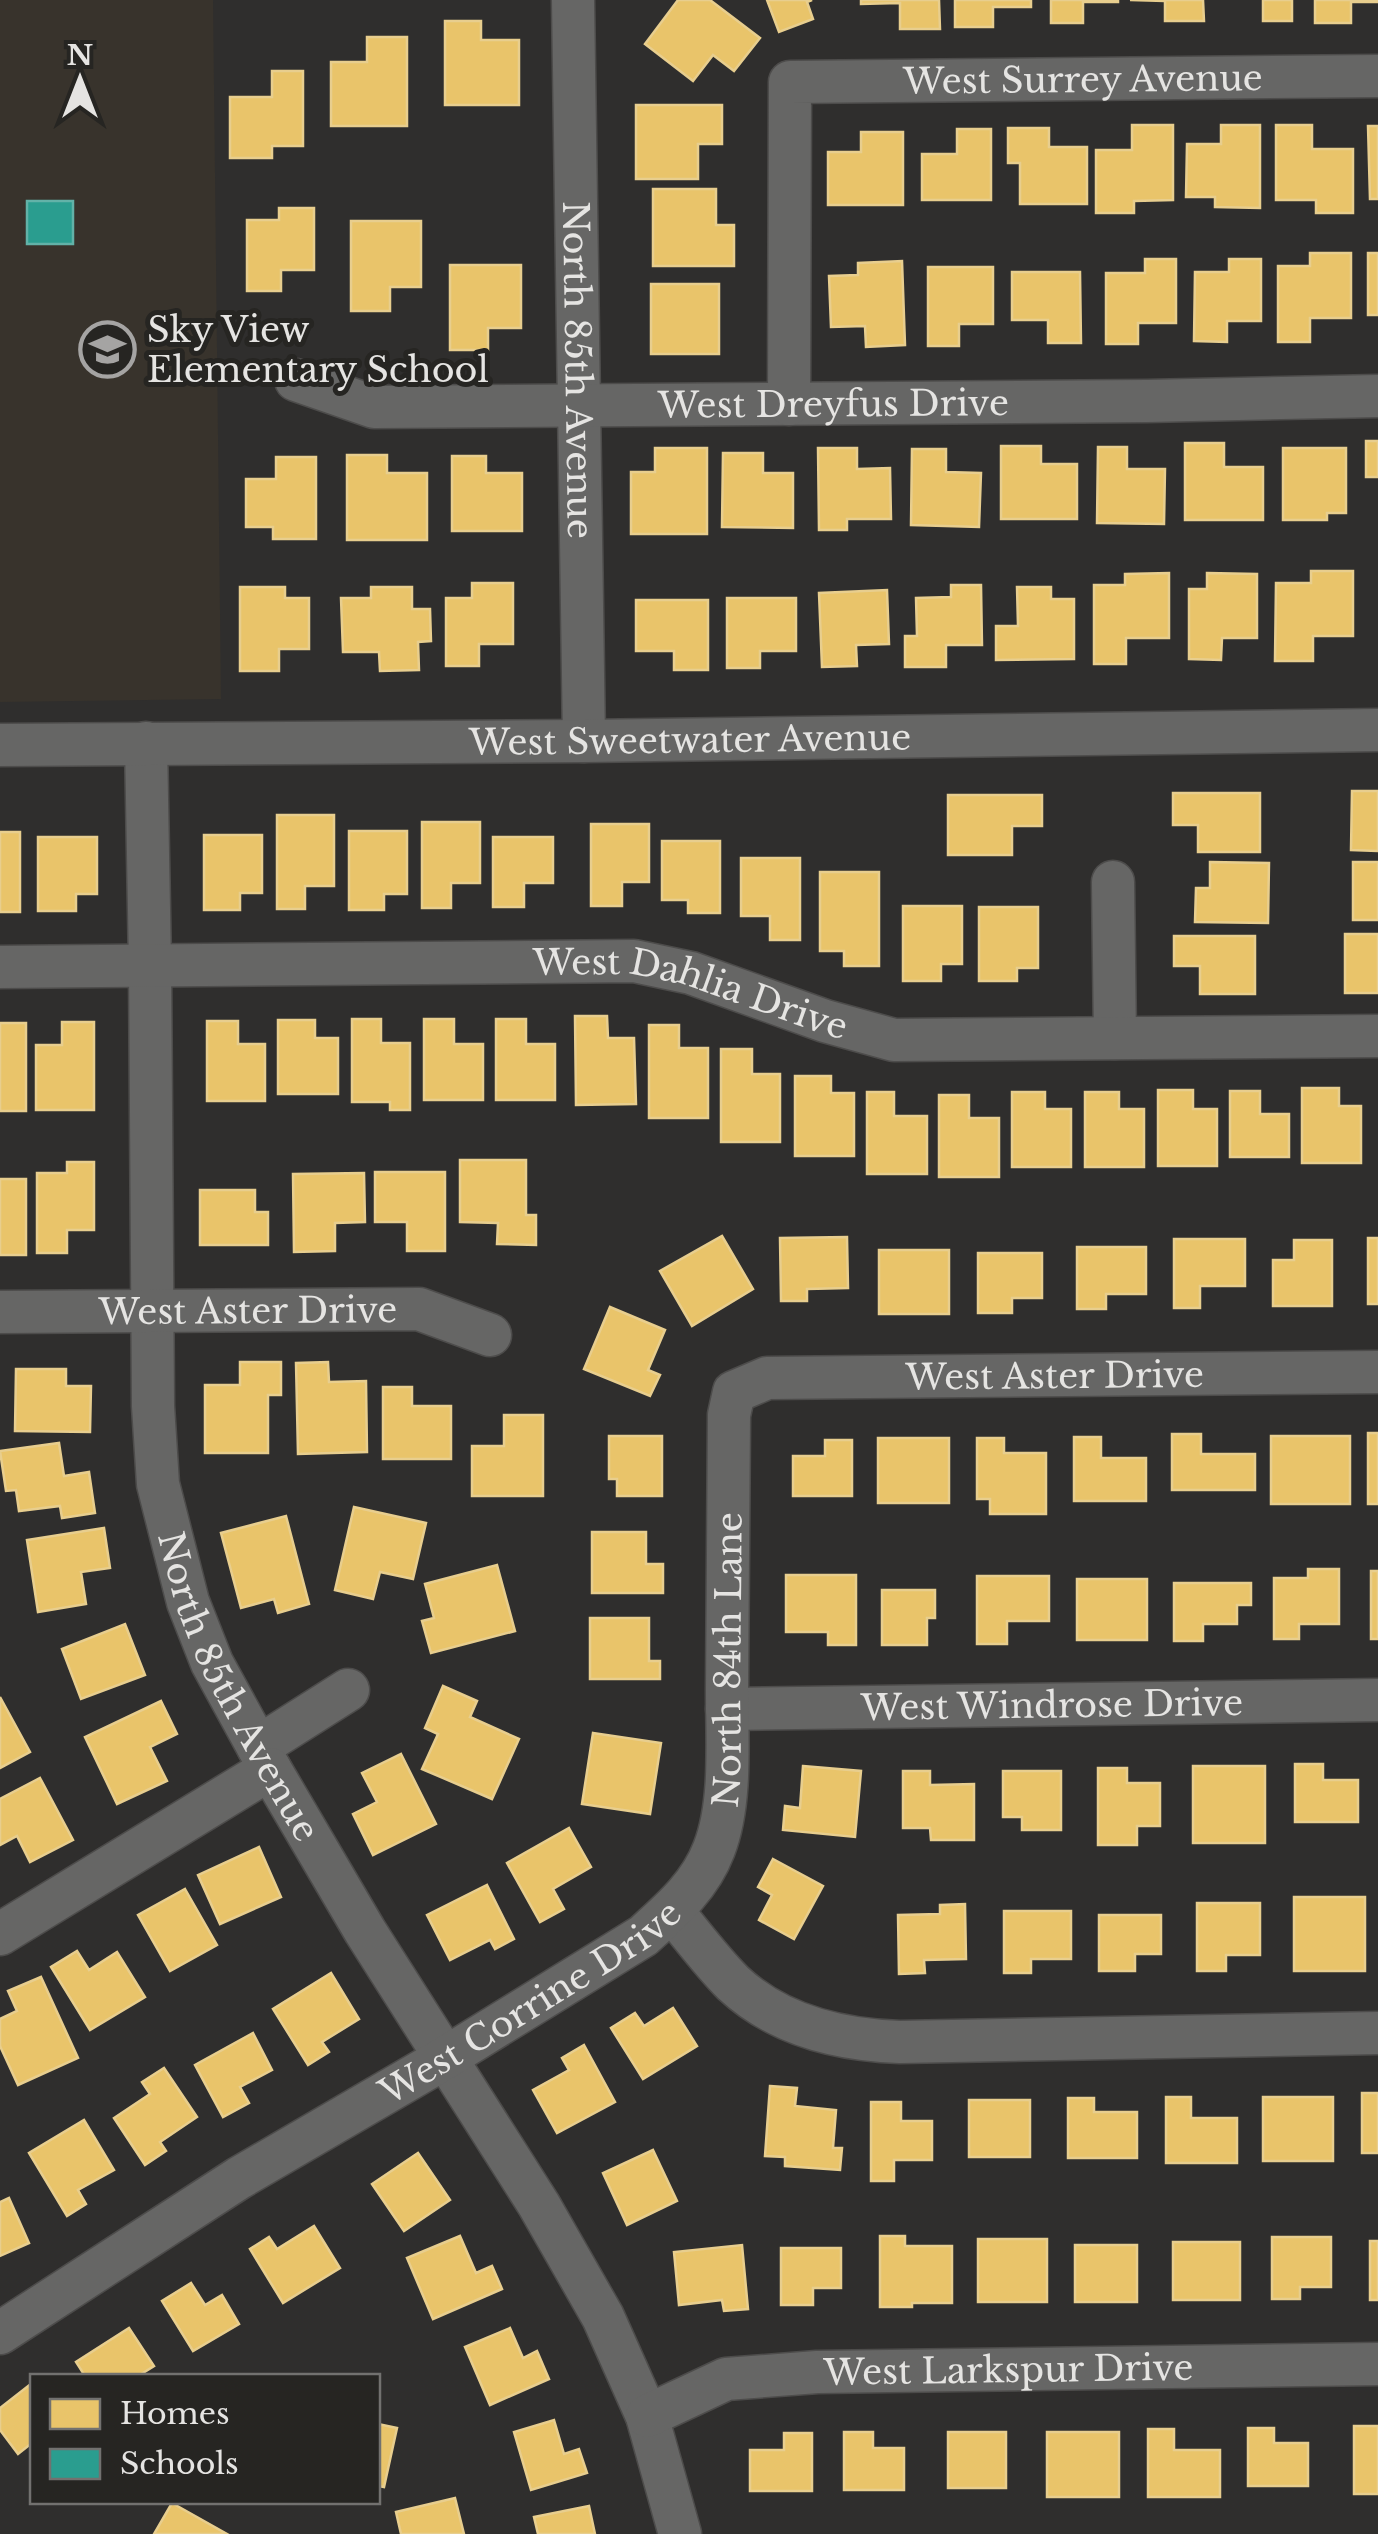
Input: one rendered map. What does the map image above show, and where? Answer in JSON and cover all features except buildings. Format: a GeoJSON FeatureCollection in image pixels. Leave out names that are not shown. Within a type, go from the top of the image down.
{"type":"FeatureCollection","features":[{"type":"Feature","properties":{"kind":"street","name":"North 85th Avenue"},"geometry":{"type":"LineString","coordinates":[[573,0],[584,741]]}},
{"type":"Feature","properties":{"kind":"street","name":"West Surrey Avenue"},"geometry":{"type":"LineString","coordinates":[[789,404],[790,82],[1378,76]]}},
{"type":"Feature","properties":{"kind":"street","name":"West Dreyfus Drive"},"geometry":{"type":"LineString","coordinates":[[296,380],[374,407],[1378,396]]}},
{"type":"Feature","properties":{"kind":"street","name":"West Sweetwater Avenue"},"geometry":{"type":"LineString","coordinates":[[0,745],[1378,730]]}},
{"type":"Feature","properties":{"kind":"street","name":"North 85th Avenue"},"geometry":{"type":"LineString","coordinates":[[146,742],[151,1311],[158,1484],[188,1602],[212,1663],[264,1758],[444,2058],[539,2205],[603,2317],[647,2416],[680,2534]]}},
{"type":"Feature","properties":{"kind":"street"},"geometry":{"type":"LineString","coordinates":[[1113,882],[1114,1038]]}},
{"type":"Feature","properties":{"kind":"street","name":"West Dahlia Drive"},"geometry":{"type":"LineString","coordinates":[[0,967],[634,961],[691,973],[826,1021],[894,1040],[1378,1036]]}},
{"type":"Feature","properties":{"kind":"street","name":"West Aster Drive"},"geometry":{"type":"LineString","coordinates":[[0,1312],[418,1309],[490,1335]]}},
{"type":"Feature","properties":{"kind":"street","name":"West Aster Drive"},"geometry":{"type":"LineString","coordinates":[[734,1392],[766,1378],[1378,1372]]}},
{"type":"Feature","properties":{"kind":"street","name":"North 84th Lane"},"geometry":{"type":"LineString","coordinates":[[672,1911],[700,1879],[716,1846],[724,1816],[730,1416],[734,1392]]}},
{"type":"Feature","properties":{"kind":"street"},"geometry":{"type":"LineString","coordinates":[[0,1934],[264,1758],[348,1690]]}},
{"type":"Feature","properties":{"kind":"street","name":"West Windrose Drive"},"geometry":{"type":"LineString","coordinates":[[727,1708],[1378,1700]]}},
{"type":"Feature","properties":{"kind":"street","name":"West Corrine Drive"},"geometry":{"type":"LineString","coordinates":[[0,2334],[239,2178],[642,1936],[672,1911],[731,1981],[755,2002],[778,2016],[823,2032],[864,2040],[1378,2034]]}},
{"type":"Feature","properties":{"kind":"street","name":"West Larkspur Drive"},"geometry":{"type":"LineString","coordinates":[[647,2416],[726,2379],[798,2374],[1378,2364]]}},
{"type":"Feature","properties":{"kind":"shaded area","name":"Sky View Elementary School"},"geometry":{"type":"Polygon","coordinates":[[[0,0],[213,0],[221,699],[0,702],[0,0]]]}},
{"type":"Feature","properties":{"kind":"place","name":"Sky View Elementary School"},"geometry":{"type":"Point","coordinates":[108,349]}}]}
